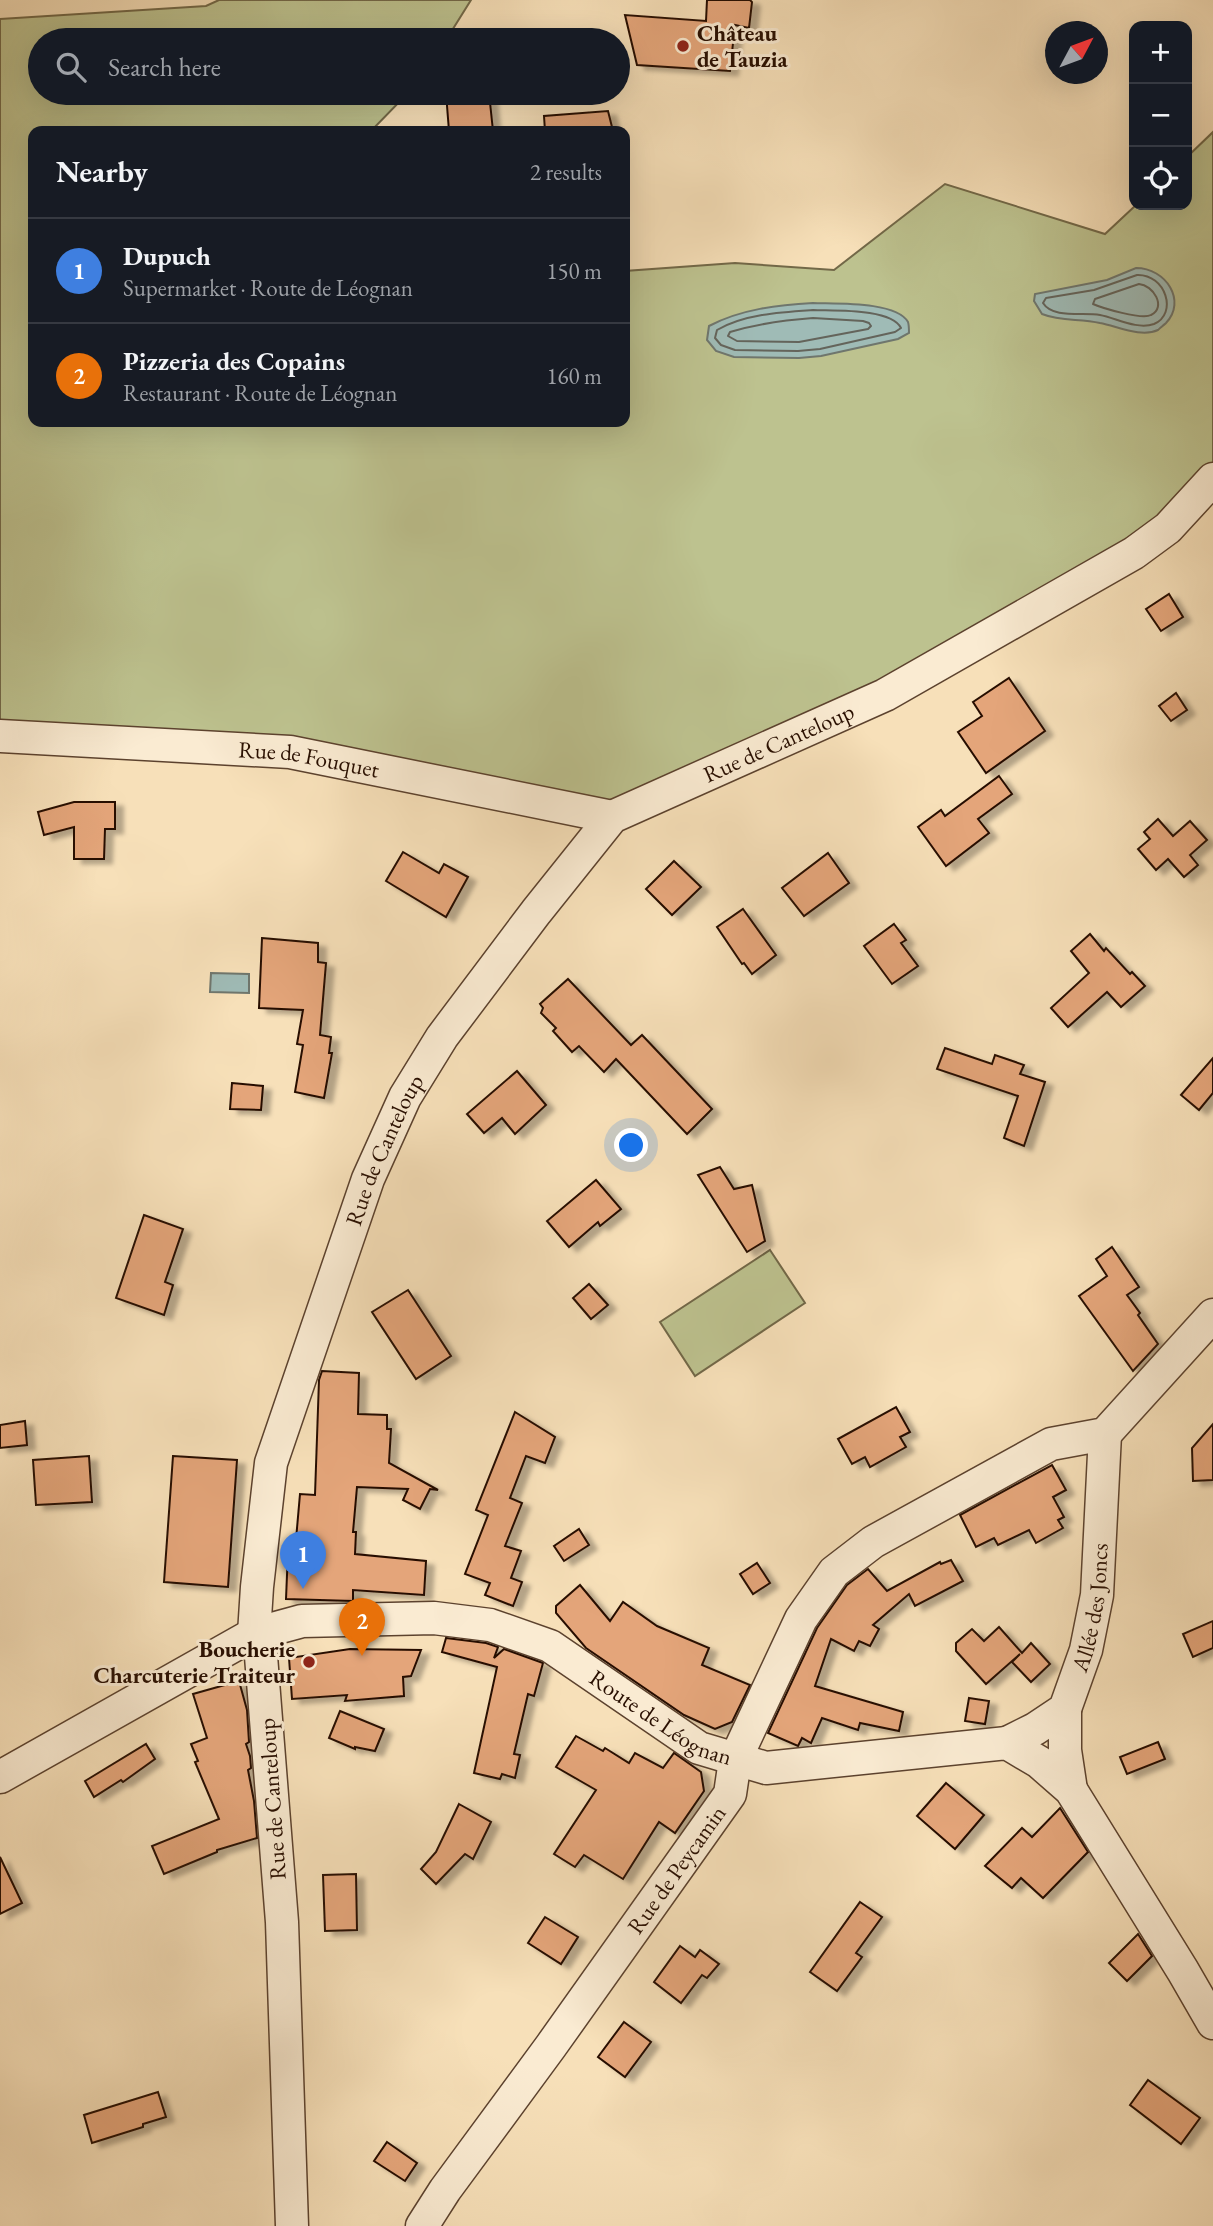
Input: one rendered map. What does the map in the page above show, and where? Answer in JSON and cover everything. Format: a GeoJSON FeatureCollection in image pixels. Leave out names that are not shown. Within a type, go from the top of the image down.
{"type":"FeatureCollection","features":[{"type":"Feature","properties":{"kind":"street","name":"Rue de Canteloup"},"geometry":{"type":"LineString","coordinates":[[292,2226],[282,1922],[261,1656],[254,1634],[257,1587],[271,1463],[368,1179],[405,1097],[442,1037],[612,817],[885,695],[1134,554],[1168,528],[1213,479]]}},
{"type":"Feature","properties":{"kind":"street","name":"Rue de Fouquet"},"geometry":{"type":"LineString","coordinates":[[0,736],[290,752],[612,817]]}},
{"type":"Feature","properties":{"kind":"street"},"geometry":{"type":"LineString","coordinates":[[1105,1434],[1213,1315]]}},
{"type":"Feature","properties":{"kind":"street","name":"Route de Léognan"},"geometry":{"type":"LineString","coordinates":[[0,1777],[254,1634],[302,1621],[434,1618],[490,1625],[550,1646],[699,1748],[735,1760],[801,1619],[834,1572],[873,1542],[1051,1444],[1105,1434]]}},
{"type":"Feature","properties":{"kind":"street","name":"Allée des Joncs"},"geometry":{"type":"LineString","coordinates":[[1065,1709],[1086,1650],[1097,1595],[1105,1434]]}},
{"type":"Feature","properties":{"kind":"street"},"geometry":{"type":"LineString","coordinates":[[735,1760],[766,1768],[1007,1743],[1065,1709]]}},
{"type":"Feature","properties":{"kind":"street"},"geometry":{"type":"LineString","coordinates":[[1065,1709],[1065,1751],[1070,1790]]}},
{"type":"Feature","properties":{"kind":"street"},"geometry":{"type":"LineString","coordinates":[[1007,1743],[1039,1762],[1070,1790],[1213,2023]]}},
{"type":"Feature","properties":{"kind":"street","name":"Rue de Peycamin"},"geometry":{"type":"LineString","coordinates":[[422,2226],[445,2190],[730,1794],[735,1760]]}},
{"type":"Feature","properties":{"kind":"green space"},"geometry":{"type":"Polygon","coordinates":[[[219,0],[471,0],[454,28],[28,28],[28,105],[396,105],[376,126],[28,126],[28,427],[630,427],[630,271],[735,263],[834,270],[945,184],[1105,234],[1131,210],[1192,210],[1192,152],[1213,132],[1213,479],[1134,553],[612,817],[290,752],[0,736],[0,19],[206,6],[219,0]]]}},
{"type":"Feature","properties":{"kind":"green space"},"geometry":{"type":"Polygon","coordinates":[[[770,1250],[805,1303],[695,1376],[660,1322],[770,1250]]]}},
{"type":"Feature","properties":{"kind":"water"},"geometry":{"type":"Polygon","coordinates":[[[1136,268],[1147,269],[1156,274],[1170,287],[1174,296],[1172,314],[1158,330],[1144,333],[1049,316],[1042,314],[1034,301],[1035,294],[1107,280],[1136,268]]]}},
{"type":"Feature","properties":{"kind":"water"},"geometry":{"type":"Polygon","coordinates":[[[813,303],[864,305],[891,310],[908,322],[909,333],[898,339],[821,356],[799,358],[734,357],[716,351],[707,340],[709,326],[721,320],[773,307],[813,303]]]}},
{"type":"Feature","properties":{"kind":"water"},"geometry":{"type":"Polygon","coordinates":[[[211,973],[249,974],[249,993],[210,992],[211,973]]]}},
{"type":"Feature","properties":{"kind":"building","name":"Château de Tauzia"},"geometry":{"type":"Polygon","coordinates":[[[707,0],[752,2],[749,28],[735,25],[730,71],[637,65],[625,15],[706,21],[707,0]]]}},
{"type":"Feature","properties":{"kind":"building"},"geometry":{"type":"Polygon","coordinates":[[[447,105],[490,105],[492,126],[449,126],[447,105]]]}},
{"type":"Feature","properties":{"kind":"building"},"geometry":{"type":"Polygon","coordinates":[[[608,111],[612,126],[545,126],[544,116],[608,111]]]}},
{"type":"Feature","properties":{"kind":"building"},"geometry":{"type":"Polygon","coordinates":[[[1169,594],[1183,617],[1161,631],[1146,609],[1169,594]]]}},
{"type":"Feature","properties":{"kind":"building"},"geometry":{"type":"Polygon","coordinates":[[[1009,678],[1045,731],[986,773],[958,732],[982,716],[973,702],[1009,678]]]}},
{"type":"Feature","properties":{"kind":"building"},"geometry":{"type":"Polygon","coordinates":[[[1176,693],[1187,710],[1171,721],[1159,706],[1176,693]]]}},
{"type":"Feature","properties":{"kind":"building"},"geometry":{"type":"Polygon","coordinates":[[[999,776],[1012,794],[978,819],[989,833],[946,866],[918,827],[941,810],[945,816],[999,776]]]}},
{"type":"Feature","properties":{"kind":"building"},"geometry":{"type":"Polygon","coordinates":[[[74,802],[115,802],[115,829],[105,829],[104,859],[74,859],[74,827],[44,835],[38,812],[74,802]]]}},
{"type":"Feature","properties":{"kind":"building"},"geometry":{"type":"Polygon","coordinates":[[[1158,819],[1173,836],[1190,821],[1207,840],[1190,855],[1198,865],[1184,877],[1168,859],[1156,870],[1138,849],[1150,839],[1144,832],[1158,819]]]}},
{"type":"Feature","properties":{"kind":"building"},"geometry":{"type":"Polygon","coordinates":[[[403,852],[439,873],[444,864],[468,877],[446,917],[386,881],[403,852]]]}},
{"type":"Feature","properties":{"kind":"building"},"geometry":{"type":"Polygon","coordinates":[[[828,853],[849,883],[804,916],[782,888],[828,853]]]}},
{"type":"Feature","properties":{"kind":"building"},"geometry":{"type":"Polygon","coordinates":[[[674,861],[701,887],[672,915],[646,889],[674,861]]]}},
{"type":"Feature","properties":{"kind":"building"},"geometry":{"type":"Polygon","coordinates":[[[743,909],[776,955],[752,974],[717,927],[743,909]]]}},
{"type":"Feature","properties":{"kind":"building"},"geometry":{"type":"Polygon","coordinates":[[[894,924],[906,940],[901,943],[918,966],[892,984],[864,946],[894,924]]]}},
{"type":"Feature","properties":{"kind":"building"},"geometry":{"type":"Polygon","coordinates":[[[1090,934],[1104,951],[1106,948],[1145,986],[1121,1007],[1107,992],[1068,1027],[1051,1008],[1089,973],[1071,951],[1090,934]]]}},
{"type":"Feature","properties":{"kind":"building"},"geometry":{"type":"Polygon","coordinates":[[[262,938],[318,943],[318,962],[326,963],[320,1035],[331,1037],[329,1053],[332,1053],[324,1098],[295,1092],[303,1045],[297,1044],[303,1010],[259,1008],[262,938]]]}},
{"type":"Feature","properties":{"kind":"building"},"geometry":{"type":"Polygon","coordinates":[[[568,979],[631,1045],[642,1035],[712,1109],[687,1134],[616,1059],[604,1072],[579,1046],[572,1052],[553,1031],[556,1028],[541,1013],[543,1008],[540,1004],[568,979]]]}},
{"type":"Feature","properties":{"kind":"building"},"geometry":{"type":"Polygon","coordinates":[[[945,1048],[992,1064],[995,1055],[1024,1065],[1020,1074],[1045,1082],[1024,1146],[1004,1138],[1018,1096],[937,1069],[945,1048]]]}},
{"type":"Feature","properties":{"kind":"building"},"geometry":{"type":"Polygon","coordinates":[[[1213,1058],[1213,1093],[1199,1110],[1181,1095],[1213,1058]]]}},
{"type":"Feature","properties":{"kind":"building"},"geometry":{"type":"Polygon","coordinates":[[[517,1071],[546,1105],[515,1134],[502,1118],[484,1133],[467,1114],[517,1071]]]}},
{"type":"Feature","properties":{"kind":"building"},"geometry":{"type":"Polygon","coordinates":[[[232,1083],[263,1086],[261,1110],[230,1109],[232,1083]]]}},
{"type":"Feature","properties":{"kind":"building"},"geometry":{"type":"Polygon","coordinates":[[[720,1167],[734,1189],[752,1185],[765,1241],[747,1252],[698,1175],[720,1167]]]}},
{"type":"Feature","properties":{"kind":"building"},"geometry":{"type":"Polygon","coordinates":[[[596,1180],[621,1209],[600,1226],[598,1222],[569,1247],[547,1221],[596,1180]]]}},
{"type":"Feature","properties":{"kind":"building"},"geometry":{"type":"Polygon","coordinates":[[[144,1215],[183,1229],[165,1282],[173,1285],[164,1315],[116,1298],[144,1215]]]}},
{"type":"Feature","properties":{"kind":"building"},"geometry":{"type":"Polygon","coordinates":[[[1112,1247],[1139,1287],[1127,1295],[1158,1344],[1133,1371],[1079,1296],[1107,1276],[1096,1259],[1112,1247]]]}},
{"type":"Feature","properties":{"kind":"building"},"geometry":{"type":"Polygon","coordinates":[[[589,1284],[608,1305],[591,1319],[573,1298],[589,1284]]]}},
{"type":"Feature","properties":{"kind":"building"},"geometry":{"type":"Polygon","coordinates":[[[408,1290],[451,1356],[416,1379],[372,1312],[408,1290]]]}},
{"type":"Feature","properties":{"kind":"building"},"geometry":{"type":"Polygon","coordinates":[[[322,1371],[359,1373],[358,1414],[387,1415],[387,1429],[391,1429],[389,1463],[438,1490],[430,1489],[420,1509],[403,1500],[408,1489],[357,1487],[353,1532],[356,1532],[355,1554],[426,1561],[424,1595],[353,1590],[353,1601],[286,1599],[288,1551],[295,1551],[300,1494],[315,1495],[319,1380],[322,1371]]]}},
{"type":"Feature","properties":{"kind":"building"},"geometry":{"type":"Polygon","coordinates":[[[896,1407],[910,1432],[900,1437],[906,1447],[870,1467],[865,1457],[852,1464],[838,1439],[896,1407]]]}},
{"type":"Feature","properties":{"kind":"building"},"geometry":{"type":"Polygon","coordinates":[[[515,1412],[555,1437],[545,1463],[526,1456],[510,1498],[522,1503],[505,1546],[521,1551],[511,1578],[522,1582],[513,1606],[485,1595],[490,1583],[465,1574],[488,1515],[476,1510],[515,1412]]]}},
{"type":"Feature","properties":{"kind":"building"},"geometry":{"type":"Polygon","coordinates":[[[25,1421],[27,1445],[0,1448],[0,1425],[25,1421]]]}},
{"type":"Feature","properties":{"kind":"building"},"geometry":{"type":"Polygon","coordinates":[[[1213,1424],[1213,1480],[1193,1481],[1192,1448],[1213,1424]]]}},
{"type":"Feature","properties":{"kind":"building"},"geometry":{"type":"Polygon","coordinates":[[[89,1456],[92,1502],[36,1505],[33,1460],[89,1456]]]}},
{"type":"Feature","properties":{"kind":"building"},"geometry":{"type":"Polygon","coordinates":[[[173,1456],[237,1460],[228,1587],[164,1582],[173,1456]]]}},
{"type":"Feature","properties":{"kind":"building"},"geometry":{"type":"Polygon","coordinates":[[[1052,1465],[1066,1490],[1053,1497],[1064,1517],[1058,1520],[1063,1528],[1036,1543],[1029,1530],[998,1545],[994,1538],[976,1547],[960,1515],[1052,1465]]]}},
{"type":"Feature","properties":{"kind":"building"},"geometry":{"type":"Polygon","coordinates":[[[579,1529],[589,1545],[564,1561],[554,1546],[579,1529]]]}},
{"type":"Feature","properties":{"kind":"building"},"geometry":{"type":"Polygon","coordinates":[[[951,1560],[963,1581],[915,1606],[909,1594],[873,1625],[879,1629],[870,1646],[859,1641],[854,1651],[831,1639],[815,1686],[903,1712],[899,1731],[860,1723],[858,1730],[822,1718],[811,1743],[802,1738],[798,1746],[768,1733],[817,1628],[847,1585],[868,1569],[887,1591],[940,1562],[941,1564],[951,1560]]]}},
{"type":"Feature","properties":{"kind":"building"},"geometry":{"type":"Polygon","coordinates":[[[757,1563],[770,1583],[753,1594],[740,1574],[757,1563]]]}},
{"type":"Feature","properties":{"kind":"building"},"geometry":{"type":"Polygon","coordinates":[[[580,1585],[610,1621],[623,1602],[657,1626],[709,1648],[702,1665],[750,1685],[732,1722],[715,1729],[684,1715],[586,1648],[556,1613],[556,1606],[580,1585]]]}},
{"type":"Feature","properties":{"kind":"building"},"geometry":{"type":"Polygon","coordinates":[[[1213,1621],[1213,1648],[1193,1657],[1183,1634],[1213,1621]]]}},
{"type":"Feature","properties":{"kind":"building"},"geometry":{"type":"Polygon","coordinates":[[[999,1627],[1022,1653],[1031,1643],[1050,1664],[1031,1682],[1012,1662],[1020,1654],[986,1684],[956,1651],[956,1643],[972,1629],[984,1641],[999,1627]]]}},
{"type":"Feature","properties":{"kind":"building"},"geometry":{"type":"Polygon","coordinates":[[[446,1638],[498,1647],[494,1658],[504,1649],[543,1663],[534,1696],[528,1694],[514,1754],[520,1755],[515,1778],[502,1774],[500,1779],[474,1773],[497,1667],[442,1652],[446,1638]]]}},
{"type":"Feature","properties":{"kind":"building"},"geometry":{"type":"Polygon","coordinates":[[[350,1649],[421,1650],[411,1676],[403,1677],[404,1696],[345,1701],[347,1695],[292,1699],[289,1658],[350,1649]]]}},
{"type":"Feature","properties":{"kind":"building"},"geometry":{"type":"Polygon","coordinates":[[[239,1681],[247,1710],[249,1742],[246,1744],[251,1768],[248,1770],[257,1838],[217,1850],[164,1874],[152,1846],[219,1819],[195,1762],[198,1761],[191,1744],[207,1738],[193,1694],[239,1681]]]}},
{"type":"Feature","properties":{"kind":"building"},"geometry":{"type":"Polygon","coordinates":[[[969,1698],[989,1701],[985,1724],[965,1721],[969,1698]]]}},
{"type":"Feature","properties":{"kind":"building"},"geometry":{"type":"Polygon","coordinates":[[[340,1711],[384,1729],[375,1751],[355,1749],[329,1738],[340,1711]]]}},
{"type":"Feature","properties":{"kind":"building"},"geometry":{"type":"Polygon","coordinates":[[[576,1736],[603,1751],[605,1748],[629,1763],[635,1753],[663,1768],[674,1753],[701,1772],[704,1791],[675,1833],[659,1822],[623,1879],[584,1855],[575,1867],[554,1854],[596,1790],[556,1767],[576,1736]]]}},
{"type":"Feature","properties":{"kind":"building"},"geometry":{"type":"Polygon","coordinates":[[[1158,1742],[1165,1759],[1127,1774],[1120,1757],[1158,1742]]]}},
{"type":"Feature","properties":{"kind":"building"},"geometry":{"type":"Polygon","coordinates":[[[146,1744],[155,1759],[123,1782],[121,1780],[94,1797],[85,1781],[146,1744]]]}},
{"type":"Feature","properties":{"kind":"building"},"geometry":{"type":"Polygon","coordinates":[[[946,1783],[984,1815],[955,1849],[917,1816],[946,1783]]]}},
{"type":"Feature","properties":{"kind":"building"},"geometry":{"type":"Polygon","coordinates":[[[459,1804],[491,1822],[473,1859],[465,1854],[436,1884],[421,1869],[436,1852],[459,1804]]]}},
{"type":"Feature","properties":{"kind":"building"},"geometry":{"type":"Polygon","coordinates":[[[1060,1808],[1088,1852],[1043,1898],[1021,1878],[1012,1888],[985,1866],[1022,1828],[1032,1837],[1060,1808]]]}},
{"type":"Feature","properties":{"kind":"building"},"geometry":{"type":"Polygon","coordinates":[[[0,1857],[22,1903],[0,1914],[0,1857]]]}},
{"type":"Feature","properties":{"kind":"building"},"geometry":{"type":"Polygon","coordinates":[[[356,1874],[357,1930],[325,1931],[323,1875],[356,1874]]]}},
{"type":"Feature","properties":{"kind":"building"},"geometry":{"type":"Polygon","coordinates":[[[860,1902],[882,1917],[856,1953],[862,1957],[837,1991],[810,1972],[860,1902]]]}},
{"type":"Feature","properties":{"kind":"building"},"geometry":{"type":"Polygon","coordinates":[[[545,1917],[578,1937],[561,1964],[528,1943],[545,1917]]]}},
{"type":"Feature","properties":{"kind":"building"},"geometry":{"type":"Polygon","coordinates":[[[1138,1934],[1152,1956],[1127,1981],[1109,1963],[1138,1934]]]}},
{"type":"Feature","properties":{"kind":"building"},"geometry":{"type":"Polygon","coordinates":[[[680,1946],[695,1957],[700,1950],[719,1964],[707,1978],[702,1975],[681,2003],[654,1982],[680,1946]]]}},
{"type":"Feature","properties":{"kind":"building"},"geometry":{"type":"Polygon","coordinates":[[[624,2022],[651,2042],[625,2077],[598,2057],[624,2022]]]}},
{"type":"Feature","properties":{"kind":"building"},"geometry":{"type":"Polygon","coordinates":[[[1148,2080],[1200,2118],[1181,2144],[1130,2105],[1148,2080]]]}},
{"type":"Feature","properties":{"kind":"building"},"geometry":{"type":"Polygon","coordinates":[[[158,2092],[166,2117],[92,2143],[84,2115],[158,2092]]]}},
{"type":"Feature","properties":{"kind":"building"},"geometry":{"type":"Polygon","coordinates":[[[387,2142],[417,2163],[405,2181],[374,2161],[387,2142]]]}},
{"type":"Feature","properties":{"kind":"place","name":"Château de Tauzia"},"geometry":{"type":"Point","coordinates":[683,46]}},
{"type":"Feature","properties":{"kind":"place","name":"Dupuch"},"geometry":{"type":"Point","coordinates":[303,1589]}},
{"type":"Feature","properties":{"kind":"place","name":"Pizzeria des Copains"},"geometry":{"type":"Point","coordinates":[362,1656]}},
{"type":"Feature","properties":{"kind":"place","name":"Boucherie Charcuterie Traiteur"},"geometry":{"type":"Point","coordinates":[309,1662]}}]}
